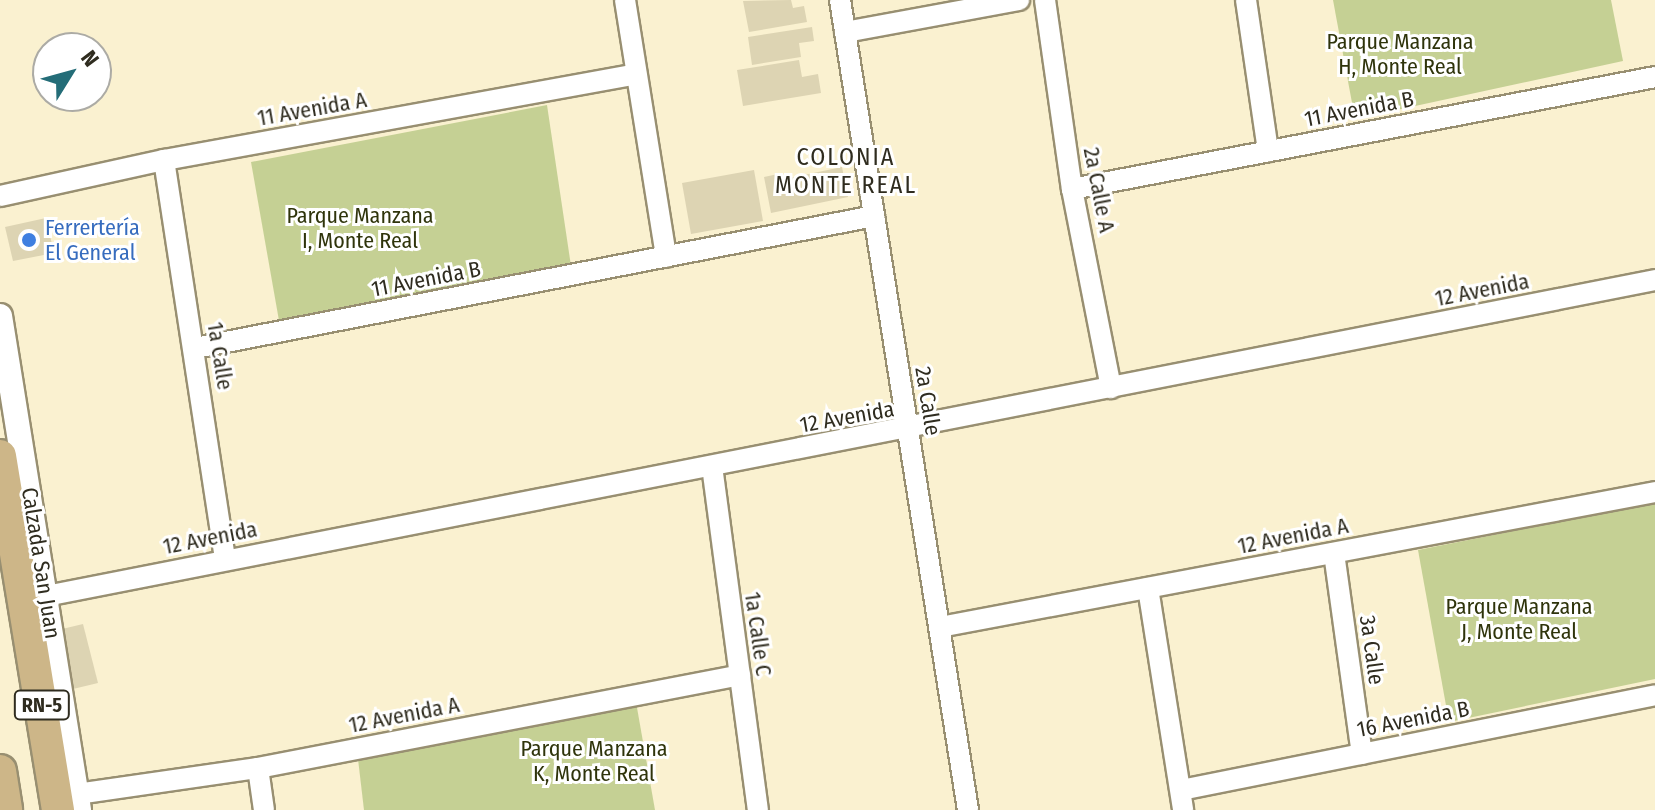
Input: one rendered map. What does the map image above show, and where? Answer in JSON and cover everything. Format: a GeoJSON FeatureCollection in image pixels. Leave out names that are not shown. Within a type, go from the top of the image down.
{"type":"FeatureCollection","features":[{"type":"Feature","properties":{"kind":"main road","name":"Calzada San Juan"},"geometry":{"type":"LineString","coordinates":[[0,456],[71,805]]}},
{"type":"Feature","properties":{"kind":"main road"},"geometry":{"type":"LineString","coordinates":[[0,771],[6,810]]}},
{"type":"Feature","properties":{"kind":"street"},"geometry":{"type":"LineString","coordinates":[[625,0],[666,257]]}},
{"type":"Feature","properties":{"kind":"street","name":"2a Calle"},"geometry":{"type":"LineString","coordinates":[[840,0],[968,810]]}},
{"type":"Feature","properties":{"kind":"street"},"geometry":{"type":"LineString","coordinates":[[845,32],[1019,0]]}},
{"type":"Feature","properties":{"kind":"street","name":"2a Calle A"},"geometry":{"type":"LineString","coordinates":[[1045,0],[1072,189],[1111,388]]}},
{"type":"Feature","properties":{"kind":"street"},"geometry":{"type":"LineString","coordinates":[[1246,0],[1268,151]]}},
{"type":"Feature","properties":{"kind":"street","name":"11 Avenida A"},"geometry":{"type":"LineString","coordinates":[[0,196],[164,160],[635,74]]}},
{"type":"Feature","properties":{"kind":"street","name":"11 Avenida B"},"geometry":{"type":"LineString","coordinates":[[1072,189],[1655,77]]}},
{"type":"Feature","properties":{"kind":"street","name":"1a Calle"},"geometry":{"type":"LineString","coordinates":[[164,160],[225,559]]}},
{"type":"Feature","properties":{"kind":"street","name":"11 Avenida B"},"geometry":{"type":"LineString","coordinates":[[195,348],[874,216]]}},
{"type":"Feature","properties":{"kind":"street","name":"12 Avenida"},"geometry":{"type":"LineString","coordinates":[[46,596],[225,559],[909,430],[1655,280]]}},
{"type":"Feature","properties":{"kind":"street","name":"Calzada San Juan"},"geometry":{"type":"LineString","coordinates":[[0,316],[46,596],[71,805]]}},
{"type":"Feature","properties":{"kind":"street","name":"1a Calle C"},"geometry":{"type":"LineString","coordinates":[[712,466],[758,810]]}},
{"type":"Feature","properties":{"kind":"street","name":"12 Avenida A"},"geometry":{"type":"LineString","coordinates":[[940,627],[1655,492]]}},
{"type":"Feature","properties":{"kind":"street","name":"3a Calle"},"geometry":{"type":"LineString","coordinates":[[1334,553],[1362,754]]}},
{"type":"Feature","properties":{"kind":"street"},"geometry":{"type":"LineString","coordinates":[[1148,588],[1182,800]]}},
{"type":"Feature","properties":{"kind":"street","name":"12 Avenida A"},"geometry":{"type":"LineString","coordinates":[[71,805],[740,675]]}},
{"type":"Feature","properties":{"kind":"street","name":"16 Avenida B"},"geometry":{"type":"LineString","coordinates":[[1182,800],[1362,754],[1655,695]]}},
{"type":"Feature","properties":{"kind":"street"},"geometry":{"type":"LineString","coordinates":[[258,768],[264,810]]}},
{"type":"Feature","properties":{"kind":"green space","name":"Parque Manzana H, Monte Real"},"geometry":{"type":"Polygon","coordinates":[[[1333,0],[1611,0],[1623,61],[1355,119],[1333,0]]]}},
{"type":"Feature","properties":{"kind":"green space","name":"Parque Manzana I, Monte Real"},"geometry":{"type":"Polygon","coordinates":[[[547,105],[571,266],[281,332],[251,162],[547,105]]]}},
{"type":"Feature","properties":{"kind":"green space","name":"Parque Manzana J, Monte Real"},"geometry":{"type":"Polygon","coordinates":[[[1655,503],[1655,679],[1449,722],[1418,550],[1655,503]]]}},
{"type":"Feature","properties":{"kind":"green space","name":"Parque Manzana K, Monte Real"},"geometry":{"type":"Polygon","coordinates":[[[636,702],[655,810],[364,810],[358,759],[636,702]]]}},
{"type":"Feature","properties":{"kind":"building"},"geometry":{"type":"Polygon","coordinates":[[[791,0],[793,8],[804,6],[807,22],[749,32],[743,1],[791,0]]]}},
{"type":"Feature","properties":{"kind":"building"},"geometry":{"type":"Polygon","coordinates":[[[812,27],[814,41],[799,43],[801,57],[752,65],[748,37],[812,27]]]}},
{"type":"Feature","properties":{"kind":"building"},"geometry":{"type":"Polygon","coordinates":[[[799,60],[802,77],[818,74],[821,93],[743,106],[737,70],[799,60]]]}},
{"type":"Feature","properties":{"kind":"building"},"geometry":{"type":"Polygon","coordinates":[[[842,167],[848,197],[771,213],[764,177],[778,174],[780,180],[842,167]]]}},
{"type":"Feature","properties":{"kind":"building"},"geometry":{"type":"Polygon","coordinates":[[[754,170],[763,221],[691,234],[682,183],[754,170]]]}},
{"type":"Feature","properties":{"kind":"building","name":"Ferrertería El General"},"geometry":{"type":"Polygon","coordinates":[[[46,218],[54,253],[13,261],[5,227],[46,218]]]}},
{"type":"Feature","properties":{"kind":"building"},"geometry":{"type":"Polygon","coordinates":[[[83,624],[98,683],[73,689],[58,630],[83,624]]]}},
{"type":"Feature","properties":{"kind":"place","name":"Ferrertería El General"},"geometry":{"type":"Point","coordinates":[29,240]}},
{"type":"Feature","properties":{"kind":"district","name":"COLONIA MONTE REAL"},"geometry":{"type":"Point","coordinates":[846,172]}}]}
